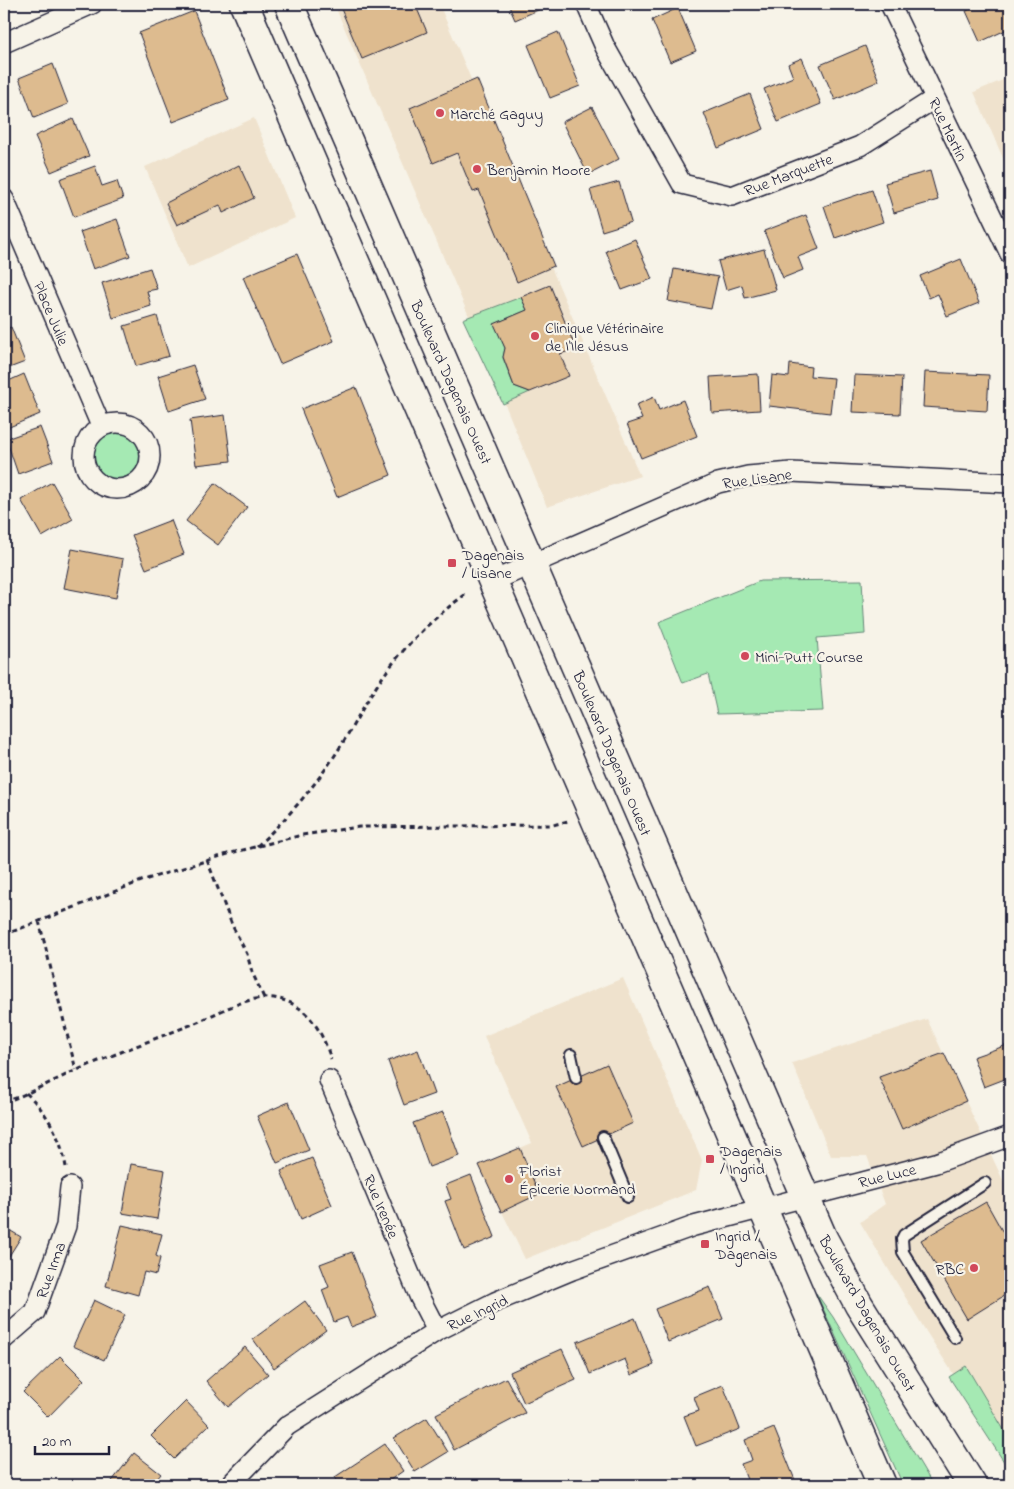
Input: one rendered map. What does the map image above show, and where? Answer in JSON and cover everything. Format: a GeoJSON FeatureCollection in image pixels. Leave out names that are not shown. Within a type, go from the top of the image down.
{"type":"FeatureCollection","features":[{"type":"Feature","properties":{"kind":"main road"},"geometry":{"type":"LineString","coordinates":[[244,4],[882,1485]]}},
{"type":"Feature","properties":{"kind":"main road","name":"Boulevard Dagenais Ouest"},"geometry":{"type":"LineString","coordinates":[[289,4],[840,1272],[972,1485]]}},
{"type":"Feature","properties":{"kind":"street"},"geometry":{"type":"LineString","coordinates":[[4,43],[92,4]]}},
{"type":"Feature","properties":{"kind":"street","name":"Rue Marquette"},"geometry":{"type":"LineString","coordinates":[[586,4],[605,46],[682,184],[732,196],[860,146],[934,99]]}},
{"type":"Feature","properties":{"kind":"street","name":"Rue Martin"},"geometry":{"type":"LineString","coordinates":[[890,4],[1010,254]]}},
{"type":"Feature","properties":{"kind":"street","name":"Place Julie"},"geometry":{"type":"LineString","coordinates":[[4,199],[101,426]]}},
{"type":"Feature","properties":{"kind":"street","name":"Rue Lisane"},"geometry":{"type":"LineString","coordinates":[[493,581],[718,483],[748,476],[791,472],[1010,483]]}},
{"type":"Feature","properties":{"kind":"street","name":"Rue Irenée"},"geometry":{"type":"LineString","coordinates":[[329,1080],[420,1298],[436,1331]]}},
{"type":"Feature","properties":{"kind":"street","name":"Rue Luce"},"geometry":{"type":"LineString","coordinates":[[762,1207],[936,1163],[1010,1136]]}},
{"type":"Feature","properties":{"kind":"street","name":"Rue Irma"},"geometry":{"type":"LineString","coordinates":[[4,1339],[35,1312],[66,1226],[70,1187]]}},
{"type":"Feature","properties":{"kind":"street","name":"Rue Ingrid"},"geometry":{"type":"LineString","coordinates":[[230,1485],[287,1426],[436,1331],[496,1302],[602,1259],[694,1226],[762,1207]]}},
{"type":"Feature","properties":{"kind":"lane"},"geometry":{"type":"LineString","coordinates":[[571,1055],[576,1078]]}},
{"type":"Feature","properties":{"kind":"lane"},"geometry":{"type":"LineString","coordinates":[[602,1137],[628,1196]]}},
{"type":"Feature","properties":{"kind":"lane"},"geometry":{"type":"LineString","coordinates":[[955,1338],[903,1252],[902,1239],[904,1235],[985,1183]]}},
{"type":"Feature","properties":{"kind":"path"},"geometry":{"type":"LineString","coordinates":[[257,846],[290,815],[322,774],[377,685],[410,643],[466,594]]}},
{"type":"Feature","properties":{"kind":"path"},"geometry":{"type":"LineString","coordinates":[[4,935],[144,880],[207,860],[302,835],[359,827],[553,825],[564,822]]}},
{"type":"Feature","properties":{"kind":"path"},"geometry":{"type":"LineString","coordinates":[[207,860],[232,925],[247,954],[252,972],[264,998]]}},
{"type":"Feature","properties":{"kind":"path"},"geometry":{"type":"LineString","coordinates":[[39,921],[76,1070]]}},
{"type":"Feature","properties":{"kind":"path"},"geometry":{"type":"LineString","coordinates":[[4,1102],[20,1097],[76,1070],[244,1003],[264,998],[278,999],[291,1004],[316,1023],[333,1065],[329,1080]]}},
{"type":"Feature","properties":{"kind":"path"},"geometry":{"type":"LineString","coordinates":[[26,1093],[42,1109],[62,1147],[70,1187]]}},
{"type":"Feature","properties":{"kind":"shaded area"},"geometry":{"type":"Polygon","coordinates":[[[334,4],[439,4],[640,476],[547,507],[468,314],[334,4]]]}},
{"type":"Feature","properties":{"kind":"shaded area"},"geometry":{"type":"Polygon","coordinates":[[[1010,77],[1010,174],[974,92],[1010,77]]]}},
{"type":"Feature","properties":{"kind":"shaded area"},"geometry":{"type":"Polygon","coordinates":[[[254,118],[295,218],[188,268],[145,167],[254,118]]]}},
{"type":"Feature","properties":{"kind":"shaded area"},"geometry":{"type":"Polygon","coordinates":[[[623,978],[702,1160],[696,1190],[525,1259],[479,1165],[532,1143],[484,1036],[623,978]]]}},
{"type":"Feature","properties":{"kind":"shaded area"},"geometry":{"type":"Polygon","coordinates":[[[927,1019],[1010,1195],[1010,1462],[927,1333],[860,1222],[885,1204],[867,1156],[831,1156],[792,1063],[927,1019]]]}},
{"type":"Feature","properties":{"kind":"green space"},"geometry":{"type":"Polygon","coordinates":[[[521,297],[527,310],[495,324],[505,348],[503,358],[514,386],[530,392],[503,404],[463,319],[521,297]]]}},
{"type":"Feature","properties":{"kind":"green space"},"geometry":{"type":"Polygon","coordinates":[[[117,423],[130,425],[140,433],[148,443],[150,456],[148,469],[140,479],[130,487],[117,489],[104,487],[94,479],[86,469],[84,456],[86,443],[94,433],[104,425],[117,423]]]}},
{"type":"Feature","properties":{"kind":"green space","name":"Mini-Putt Course"},"geometry":{"type":"Polygon","coordinates":[[[862,580],[865,634],[817,638],[823,711],[717,714],[708,674],[683,683],[659,622],[760,581],[862,580]]]}},
{"type":"Feature","properties":{"kind":"green space"},"geometry":{"type":"Polygon","coordinates":[[[816,1293],[833,1317],[933,1485],[903,1485],[816,1293]]]}},
{"type":"Feature","properties":{"kind":"green space"},"geometry":{"type":"Polygon","coordinates":[[[966,1366],[1010,1440],[1010,1471],[949,1377],[966,1366]]]}},
{"type":"Feature","properties":{"kind":"building"},"geometry":{"type":"Polygon","coordinates":[[[339,4],[415,4],[427,32],[362,59],[339,4]]]}},
{"type":"Feature","properties":{"kind":"building"},"geometry":{"type":"Polygon","coordinates":[[[508,4],[544,4],[545,7],[515,20],[508,4]]]}},
{"type":"Feature","properties":{"kind":"building"},"geometry":{"type":"Polygon","coordinates":[[[982,4],[1010,4],[1010,28],[980,42],[966,11],[982,4]]]}},
{"type":"Feature","properties":{"kind":"building"},"geometry":{"type":"Polygon","coordinates":[[[678,8],[696,51],[670,62],[652,20],[678,8]]]}},
{"type":"Feature","properties":{"kind":"building"},"geometry":{"type":"Polygon","coordinates":[[[194,11],[229,100],[173,122],[139,33],[194,11]]]}},
{"type":"Feature","properties":{"kind":"building"},"geometry":{"type":"Polygon","coordinates":[[[558,32],[580,86],[550,98],[528,45],[558,32]]]}},
{"type":"Feature","properties":{"kind":"building"},"geometry":{"type":"Polygon","coordinates":[[[865,46],[879,81],[835,100],[820,65],[865,46]]]}},
{"type":"Feature","properties":{"kind":"building"},"geometry":{"type":"Polygon","coordinates":[[[802,58],[821,104],[778,122],[764,89],[793,77],[788,64],[802,58]]]}},
{"type":"Feature","properties":{"kind":"building"},"geometry":{"type":"Polygon","coordinates":[[[53,64],[68,104],[34,118],[19,78],[53,64]]]}},
{"type":"Feature","properties":{"kind":"building"},"geometry":{"type":"Polygon","coordinates":[[[477,79],[554,266],[517,282],[479,190],[473,192],[457,153],[433,163],[410,108],[477,79]]]}},
{"type":"Feature","properties":{"kind":"building"},"geometry":{"type":"Polygon","coordinates":[[[750,94],[764,129],[718,148],[704,113],[750,94]]]}},
{"type":"Feature","properties":{"kind":"building"},"geometry":{"type":"Polygon","coordinates":[[[592,107],[619,159],[588,175],[562,122],[592,107]]]}},
{"type":"Feature","properties":{"kind":"building"},"geometry":{"type":"Polygon","coordinates":[[[73,119],[89,156],[51,172],[35,136],[73,119]]]}},
{"type":"Feature","properties":{"kind":"building"},"geometry":{"type":"Polygon","coordinates":[[[239,165],[254,198],[223,213],[220,205],[177,225],[166,203],[239,165]]]}},
{"type":"Feature","properties":{"kind":"building"},"geometry":{"type":"Polygon","coordinates":[[[95,166],[102,186],[117,181],[123,199],[74,217],[60,179],[95,166]]]}},
{"type":"Feature","properties":{"kind":"building"},"geometry":{"type":"Polygon","coordinates":[[[930,171],[938,200],[894,213],[885,183],[930,171]]]}},
{"type":"Feature","properties":{"kind":"building"},"geometry":{"type":"Polygon","coordinates":[[[619,182],[631,222],[602,231],[590,190],[619,182]]]}},
{"type":"Feature","properties":{"kind":"building"},"geometry":{"type":"Polygon","coordinates":[[[872,190],[883,222],[835,238],[824,206],[872,190]]]}},
{"type":"Feature","properties":{"kind":"building"},"geometry":{"type":"Polygon","coordinates":[[[806,215],[819,249],[798,257],[803,270],[783,278],[764,231],[806,215]]]}},
{"type":"Feature","properties":{"kind":"building"},"geometry":{"type":"Polygon","coordinates":[[[117,219],[130,256],[93,269],[80,232],[117,219]]]}},
{"type":"Feature","properties":{"kind":"building"},"geometry":{"type":"Polygon","coordinates":[[[635,239],[652,279],[622,290],[606,251],[635,239]]]}},
{"type":"Feature","properties":{"kind":"building"},"geometry":{"type":"Polygon","coordinates":[[[764,249],[776,290],[745,298],[742,285],[726,290],[718,261],[764,249]]]}},
{"type":"Feature","properties":{"kind":"building"},"geometry":{"type":"Polygon","coordinates":[[[297,254],[334,341],[280,364],[243,277],[297,254]]]}},
{"type":"Feature","properties":{"kind":"building"},"geometry":{"type":"Polygon","coordinates":[[[961,259],[979,303],[947,316],[938,294],[929,298],[920,276],[961,259]]]}},
{"type":"Feature","properties":{"kind":"building"},"geometry":{"type":"Polygon","coordinates":[[[150,268],[157,289],[147,291],[151,306],[113,318],[102,283],[150,268]]]}},
{"type":"Feature","properties":{"kind":"building"},"geometry":{"type":"Polygon","coordinates":[[[674,269],[718,277],[711,309],[668,301],[674,269]]]}},
{"type":"Feature","properties":{"kind":"building","name":"Clinique Vétérinaire de I'Ile Jésus"},"geometry":{"type":"Polygon","coordinates":[[[550,285],[576,349],[560,354],[569,376],[530,392],[514,386],[503,357],[505,348],[494,324],[527,310],[521,297],[550,285]]]}},
{"type":"Feature","properties":{"kind":"building"},"geometry":{"type":"Polygon","coordinates":[[[157,316],[169,356],[136,366],[124,326],[157,316]]]}},
{"type":"Feature","properties":{"kind":"building"},"geometry":{"type":"Polygon","coordinates":[[[11,327],[25,362],[4,370],[4,330],[11,327]]]}},
{"type":"Feature","properties":{"kind":"building"},"geometry":{"type":"Polygon","coordinates":[[[790,364],[811,367],[810,376],[834,378],[830,413],[769,406],[772,375],[789,377],[790,364]]]}},
{"type":"Feature","properties":{"kind":"building"},"geometry":{"type":"Polygon","coordinates":[[[193,365],[205,399],[169,411],[158,376],[193,365]]]}},
{"type":"Feature","properties":{"kind":"building"},"geometry":{"type":"Polygon","coordinates":[[[925,372],[989,375],[987,411],[923,407],[925,372]]]}},
{"type":"Feature","properties":{"kind":"building"},"geometry":{"type":"Polygon","coordinates":[[[24,374],[40,414],[7,428],[4,421],[4,383],[24,374]]]}},
{"type":"Feature","properties":{"kind":"building"},"geometry":{"type":"Polygon","coordinates":[[[758,374],[760,410],[712,413],[710,377],[758,374]]]}},
{"type":"Feature","properties":{"kind":"building"},"geometry":{"type":"Polygon","coordinates":[[[854,375],[902,377],[900,414],[852,412],[854,375]]]}},
{"type":"Feature","properties":{"kind":"building"},"geometry":{"type":"Polygon","coordinates":[[[356,387],[391,475],[337,497],[301,409],[356,387]]]}},
{"type":"Feature","properties":{"kind":"building"},"geometry":{"type":"Polygon","coordinates":[[[654,397],[659,410],[683,400],[697,436],[641,458],[627,424],[642,419],[636,405],[654,397]]]}},
{"type":"Feature","properties":{"kind":"building"},"geometry":{"type":"Polygon","coordinates":[[[225,415],[231,461],[196,465],[190,420],[225,415]]]}},
{"type":"Feature","properties":{"kind":"building"},"geometry":{"type":"Polygon","coordinates":[[[40,427],[53,461],[18,474],[6,439],[40,427]]]}},
{"type":"Feature","properties":{"kind":"building"},"geometry":{"type":"Polygon","coordinates":[[[52,482],[73,519],[42,537],[21,500],[52,482]]]}},
{"type":"Feature","properties":{"kind":"building"},"geometry":{"type":"Polygon","coordinates":[[[215,483],[247,507],[218,545],[186,521],[215,483]]]}},
{"type":"Feature","properties":{"kind":"building"},"geometry":{"type":"Polygon","coordinates":[[[171,520],[184,554],[146,569],[132,535],[171,520]]]}},
{"type":"Feature","properties":{"kind":"building"},"geometry":{"type":"Polygon","coordinates":[[[72,549],[123,559],[116,598],[64,588],[72,549]]]}},
{"type":"Feature","properties":{"kind":"building"},"geometry":{"type":"Polygon","coordinates":[[[1010,1044],[1010,1077],[984,1087],[973,1057],[1010,1044]]]}},
{"type":"Feature","properties":{"kind":"building"},"geometry":{"type":"Polygon","coordinates":[[[418,1050],[434,1094],[404,1105],[388,1061],[418,1050]]]}},
{"type":"Feature","properties":{"kind":"building"},"geometry":{"type":"Polygon","coordinates":[[[944,1053],[966,1101],[902,1129],[879,1077],[944,1053]]]}},
{"type":"Feature","properties":{"kind":"building"},"geometry":{"type":"Polygon","coordinates":[[[607,1064],[633,1123],[583,1146],[556,1087],[607,1064]]]}},
{"type":"Feature","properties":{"kind":"building"},"geometry":{"type":"Polygon","coordinates":[[[289,1102],[309,1150],[277,1163],[257,1116],[289,1102]]]}},
{"type":"Feature","properties":{"kind":"building"},"geometry":{"type":"Polygon","coordinates":[[[443,1112],[459,1156],[429,1167],[413,1123],[443,1112]]]}},
{"type":"Feature","properties":{"kind":"building","name":"Florist Épicerie Normand"},"geometry":{"type":"Polygon","coordinates":[[[520,1148],[539,1194],[501,1212],[479,1165],[520,1148]]]}},
{"type":"Feature","properties":{"kind":"building"},"geometry":{"type":"Polygon","coordinates":[[[312,1158],[332,1205],[301,1219],[281,1171],[312,1158]]]}},
{"type":"Feature","properties":{"kind":"building"},"geometry":{"type":"Polygon","coordinates":[[[131,1164],[165,1170],[157,1219],[122,1213],[131,1164]]]}},
{"type":"Feature","properties":{"kind":"building"},"geometry":{"type":"Polygon","coordinates":[[[471,1175],[495,1237],[464,1250],[445,1201],[451,1199],[446,1185],[471,1175]]]}},
{"type":"Feature","properties":{"kind":"building","name":"RBC"},"geometry":{"type":"Polygon","coordinates":[[[986,1202],[1010,1245],[1010,1292],[967,1319],[921,1240],[986,1202]]]}},
{"type":"Feature","properties":{"kind":"building"},"geometry":{"type":"Polygon","coordinates":[[[122,1225],[162,1234],[156,1256],[160,1258],[156,1275],[144,1272],[138,1295],[106,1286],[122,1225]]]}},
{"type":"Feature","properties":{"kind":"building"},"geometry":{"type":"Polygon","coordinates":[[[4,1227],[21,1237],[4,1264],[4,1227]]]}},
{"type":"Feature","properties":{"kind":"building"},"geometry":{"type":"Polygon","coordinates":[[[352,1252],[377,1317],[351,1327],[347,1317],[334,1322],[322,1290],[329,1287],[320,1264],[352,1252]]]}},
{"type":"Feature","properties":{"kind":"building"},"geometry":{"type":"Polygon","coordinates":[[[710,1287],[723,1319],[668,1342],[655,1309],[710,1287]]]}},
{"type":"Feature","properties":{"kind":"building"},"geometry":{"type":"Polygon","coordinates":[[[94,1300],[125,1315],[104,1360],[73,1346],[94,1300]]]}},
{"type":"Feature","properties":{"kind":"building"},"geometry":{"type":"Polygon","coordinates":[[[305,1301],[326,1330],[274,1368],[253,1339],[305,1301]]]}},
{"type":"Feature","properties":{"kind":"building"},"geometry":{"type":"Polygon","coordinates":[[[635,1318],[654,1365],[631,1375],[625,1359],[590,1374],[577,1342],[635,1318]]]}},
{"type":"Feature","properties":{"kind":"building"},"geometry":{"type":"Polygon","coordinates":[[[245,1347],[268,1374],[228,1407],[206,1381],[245,1347]]]}},
{"type":"Feature","properties":{"kind":"building"},"geometry":{"type":"Polygon","coordinates":[[[562,1349],[576,1380],[524,1403],[510,1372],[562,1349]]]}},
{"type":"Feature","properties":{"kind":"building"},"geometry":{"type":"Polygon","coordinates":[[[60,1356],[84,1380],[48,1417],[23,1392],[60,1356]]]}},
{"type":"Feature","properties":{"kind":"building"},"geometry":{"type":"Polygon","coordinates":[[[506,1378],[525,1413],[454,1450],[436,1414],[506,1378]]]}},
{"type":"Feature","properties":{"kind":"building"},"geometry":{"type":"Polygon","coordinates":[[[723,1385],[740,1429],[696,1446],[684,1416],[699,1411],[694,1397],[723,1385]]]}},
{"type":"Feature","properties":{"kind":"building"},"geometry":{"type":"Polygon","coordinates":[[[186,1401],[209,1425],[174,1459],[151,1436],[186,1401]]]}},
{"type":"Feature","properties":{"kind":"building"},"geometry":{"type":"Polygon","coordinates":[[[427,1418],[448,1452],[415,1472],[394,1438],[427,1418]]]}},
{"type":"Feature","properties":{"kind":"building"},"geometry":{"type":"Polygon","coordinates":[[[774,1428],[797,1485],[749,1485],[741,1464],[752,1460],[745,1440],[774,1428]]]}},
{"type":"Feature","properties":{"kind":"building"},"geometry":{"type":"Polygon","coordinates":[[[385,1444],[403,1471],[383,1485],[340,1485],[335,1477],[385,1444]]]}},
{"type":"Feature","properties":{"kind":"building"},"geometry":{"type":"Polygon","coordinates":[[[134,1453],[161,1474],[152,1485],[109,1485],[134,1453]]]}},
{"type":"Feature","properties":{"kind":"place","name":"Marché Gaguy"},"geometry":{"type":"Point","coordinates":[440,113]}},
{"type":"Feature","properties":{"kind":"place","name":"Benjamin Moore"},"geometry":{"type":"Point","coordinates":[477,169]}},
{"type":"Feature","properties":{"kind":"place","name":"Clinique Vétérinaire de I'Ile Jésus"},"geometry":{"type":"Point","coordinates":[535,336]}},
{"type":"Feature","properties":{"kind":"place","name":"Dagenais / Lisane"},"geometry":{"type":"Point","coordinates":[452,563]}},
{"type":"Feature","properties":{"kind":"place","name":"Mini-Putt Course"},"geometry":{"type":"Point","coordinates":[745,656]}},
{"type":"Feature","properties":{"kind":"place","name":"Dagenais / Ingrid"},"geometry":{"type":"Point","coordinates":[710,1159]}},
{"type":"Feature","properties":{"kind":"place","name":"Florist Épicerie Normand"},"geometry":{"type":"Point","coordinates":[509,1179]}},
{"type":"Feature","properties":{"kind":"place","name":"Ingrid / Dagenais"},"geometry":{"type":"Point","coordinates":[705,1244]}},
{"type":"Feature","properties":{"kind":"place","name":"RBC"},"geometry":{"type":"Point","coordinates":[974,1268]}}]}
